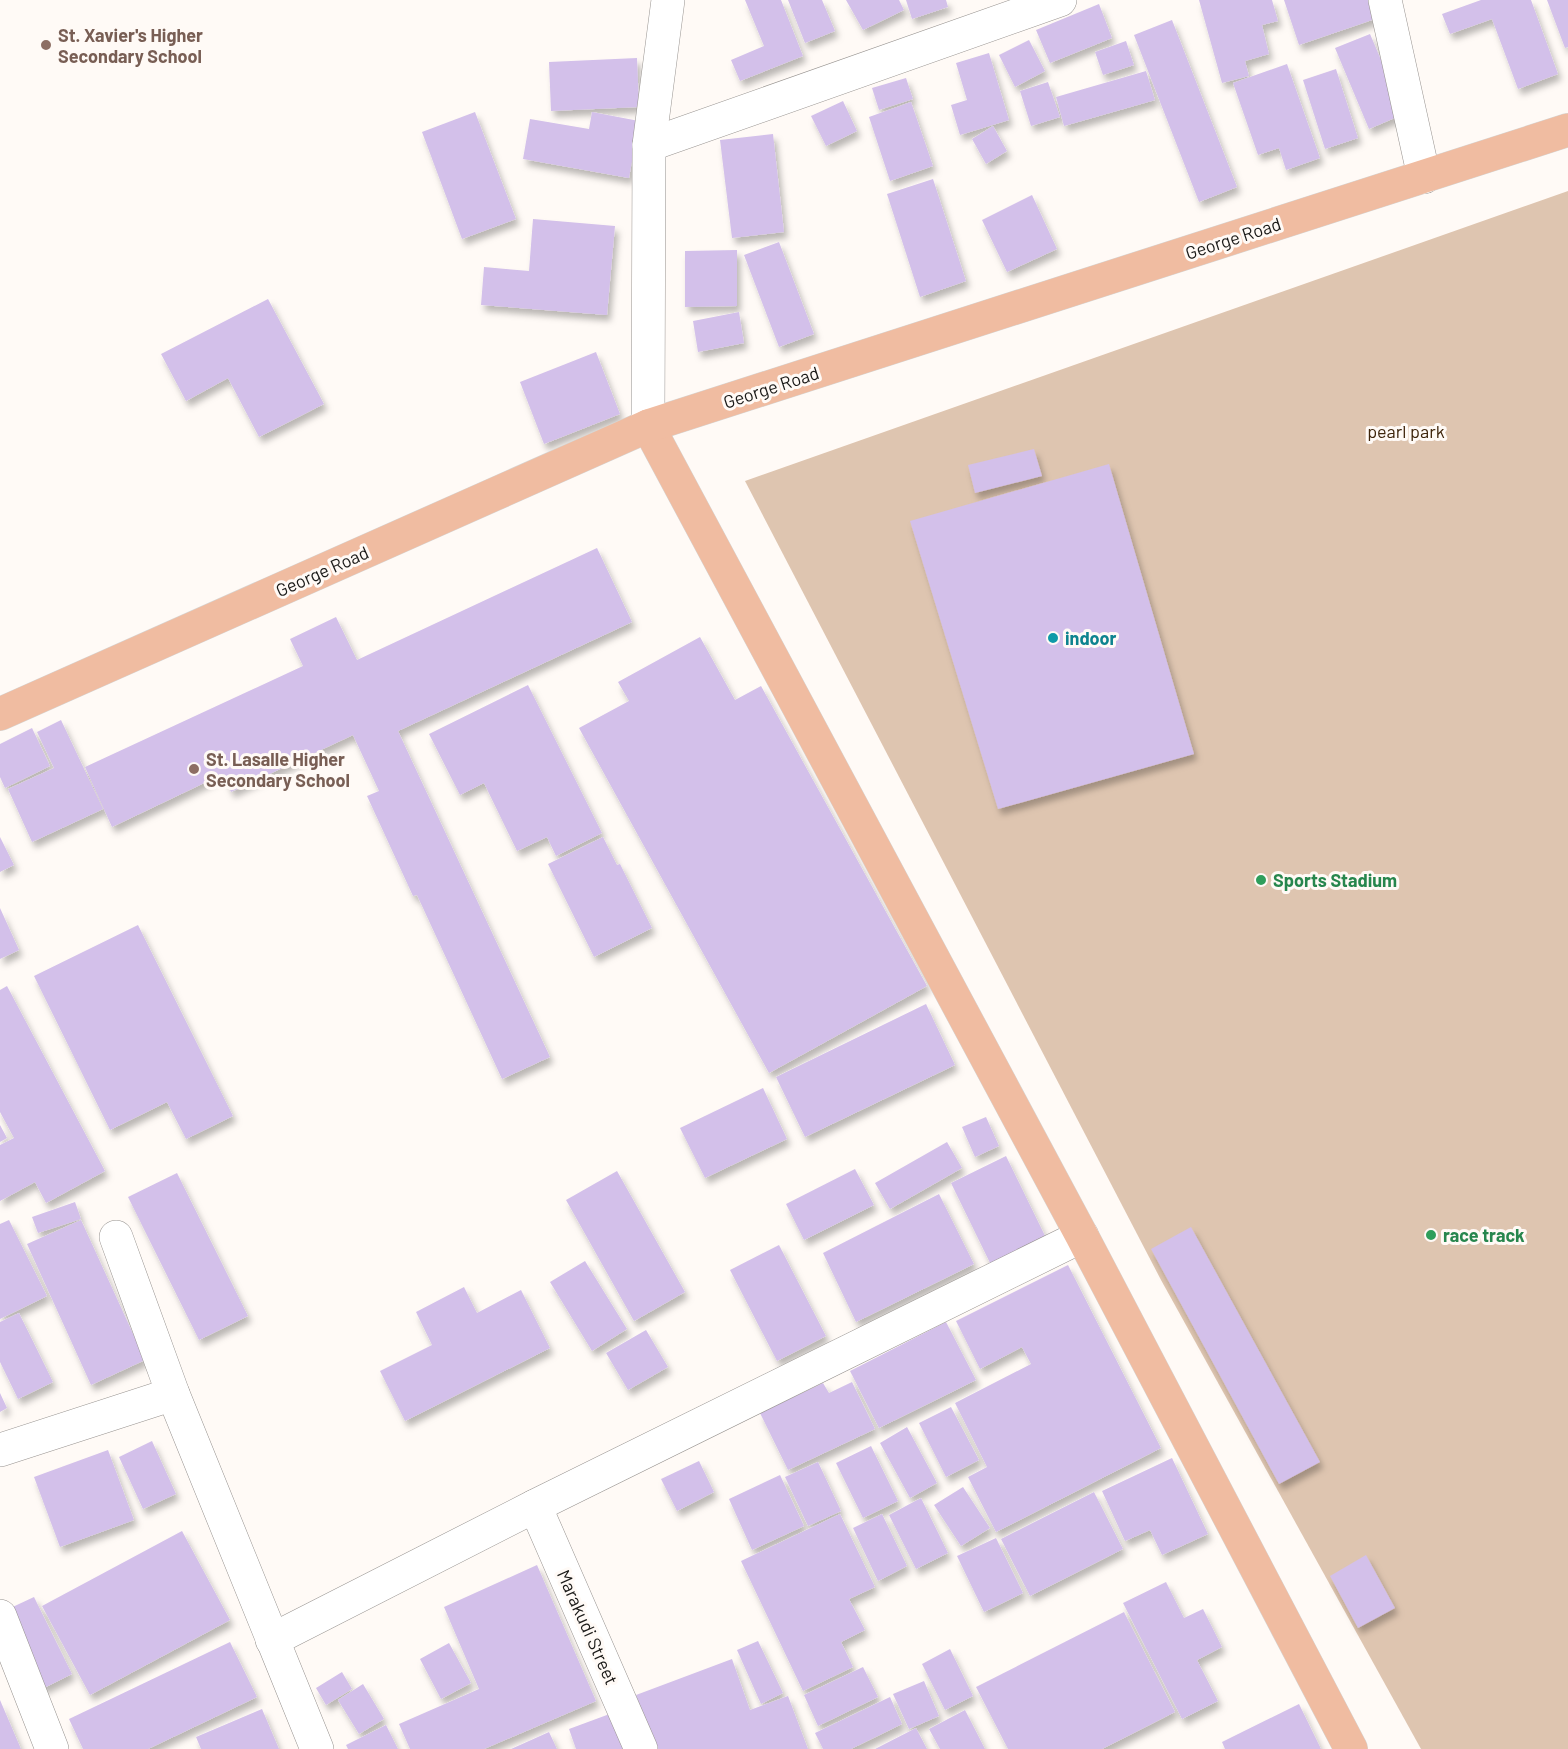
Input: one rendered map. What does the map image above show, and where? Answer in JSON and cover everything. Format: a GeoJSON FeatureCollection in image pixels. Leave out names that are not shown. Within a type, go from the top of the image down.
{"type":"FeatureCollection","features":[{"type":"Feature","properties":{"kind":"main road","name":"George Road"},"geometry":{"type":"LineString","coordinates":[[0,714],[648,426],[1568,130]]}},
{"type":"Feature","properties":{"kind":"main road"},"geometry":{"type":"LineString","coordinates":[[648,426],[1082,1236],[1351,1749]]}},
{"type":"Feature","properties":{"kind":"street"},"geometry":{"type":"LineString","coordinates":[[648,426],[649,145],[668,0]]}},
{"type":"Feature","properties":{"kind":"street"},"geometry":{"type":"LineString","coordinates":[[649,145],[1060,0]]}},
{"type":"Feature","properties":{"kind":"street"},"geometry":{"type":"LineString","coordinates":[[1385,0],[1424,177]]}},
{"type":"Feature","properties":{"kind":"street"},"geometry":{"type":"LineString","coordinates":[[272,1640],[535,1506],[1082,1236]]}},
{"type":"Feature","properties":{"kind":"street"},"geometry":{"type":"LineString","coordinates":[[116,1237],[173,1394],[317,1749]]}},
{"type":"Feature","properties":{"kind":"street"},"geometry":{"type":"LineString","coordinates":[[0,1450],[173,1394]]}},
{"type":"Feature","properties":{"kind":"street","name":"Marakudi Street"},"geometry":{"type":"LineString","coordinates":[[535,1506],[641,1749]]}},
{"type":"Feature","properties":{"kind":"street"},"geometry":{"type":"LineString","coordinates":[[0,1616],[51,1749]]}},
{"type":"Feature","properties":{"kind":"green space","name":"Sports Stadium"},"geometry":{"type":"Polygon","coordinates":[[[1568,191],[1568,1749],[1421,1749],[1161,1280],[745,481],[1568,191]]]}},
{"type":"Feature","properties":{"kind":"building"},"geometry":{"type":"Polygon","coordinates":[[[745,0],[781,0],[803,56],[740,81],[731,60],[764,46],[745,0]]]}},
{"type":"Feature","properties":{"kind":"building"},"geometry":{"type":"Polygon","coordinates":[[[788,0],[822,0],[835,31],[805,43],[788,0]]]}},
{"type":"Feature","properties":{"kind":"building"},"geometry":{"type":"Polygon","coordinates":[[[846,0],[899,0],[904,10],[863,30],[846,0]]]}},
{"type":"Feature","properties":{"kind":"building"},"geometry":{"type":"Polygon","coordinates":[[[906,0],[946,0],[948,7],[912,19],[906,0]]]}},
{"type":"Feature","properties":{"kind":"building"},"geometry":{"type":"Polygon","coordinates":[[[1199,0],[1272,0],[1278,21],[1262,25],[1269,54],[1245,61],[1249,76],[1222,83],[1199,0]]]}},
{"type":"Feature","properties":{"kind":"building"},"geometry":{"type":"Polygon","coordinates":[[[1284,0],[1369,0],[1375,19],[1299,45],[1284,0]]]}},
{"type":"Feature","properties":{"kind":"building"},"geometry":{"type":"Polygon","coordinates":[[[1481,0],[1531,0],[1558,74],[1518,89],[1492,19],[1450,34],[1442,14],[1481,0]]]}},
{"type":"Feature","properties":{"kind":"building"},"geometry":{"type":"Polygon","coordinates":[[[1547,0],[1568,0],[1568,47],[1565,48],[1547,0]]]}},
{"type":"Feature","properties":{"kind":"building"},"geometry":{"type":"Polygon","coordinates":[[[1099,4],[1112,38],[1050,63],[1036,30],[1099,4]]]}},
{"type":"Feature","properties":{"kind":"building"},"geometry":{"type":"Polygon","coordinates":[[[1172,20],[1237,187],[1199,202],[1134,35],[1172,20]]]}},
{"type":"Feature","properties":{"kind":"building"},"geometry":{"type":"Polygon","coordinates":[[[1370,34],[1404,114],[1369,129],[1335,48],[1370,34]]]}},
{"type":"Feature","properties":{"kind":"building"},"geometry":{"type":"Polygon","coordinates":[[[1029,40],[1045,71],[1015,87],[999,55],[1029,40]]]}},
{"type":"Feature","properties":{"kind":"building"},"geometry":{"type":"Polygon","coordinates":[[[1126,41],[1134,65],[1103,75],[1095,52],[1126,41]]]}},
{"type":"Feature","properties":{"kind":"building"},"geometry":{"type":"Polygon","coordinates":[[[989,53],[1009,120],[960,135],[951,105],[967,100],[956,63],[989,53]]]}},
{"type":"Feature","properties":{"kind":"building"},"geometry":{"type":"Polygon","coordinates":[[[637,58],[639,107],[551,111],[549,62],[637,58]]]}},
{"type":"Feature","properties":{"kind":"building"},"geometry":{"type":"Polygon","coordinates":[[[1287,64],[1320,158],[1286,170],[1279,148],[1258,155],[1233,83],[1287,64]]]}},
{"type":"Feature","properties":{"kind":"building"},"geometry":{"type":"Polygon","coordinates":[[[1336,69],[1358,138],[1325,149],[1303,80],[1336,69]]]}},
{"type":"Feature","properties":{"kind":"building"},"geometry":{"type":"Polygon","coordinates":[[[1146,71],[1155,100],[1064,126],[1056,97],[1146,71]]]}},
{"type":"Feature","properties":{"kind":"building"},"geometry":{"type":"Polygon","coordinates":[[[906,78],[913,99],[879,110],[872,88],[906,78]]]}},
{"type":"Feature","properties":{"kind":"building"},"geometry":{"type":"Polygon","coordinates":[[[1048,82],[1060,117],[1031,126],[1020,91],[1048,82]]]}},
{"type":"Feature","properties":{"kind":"building"},"geometry":{"type":"Polygon","coordinates":[[[843,101],[857,131],[826,146],[811,116],[843,101]]]}},
{"type":"Feature","properties":{"kind":"building"},"geometry":{"type":"Polygon","coordinates":[[[911,102],[933,166],[890,181],[869,117],[911,102]]]}},
{"type":"Feature","properties":{"kind":"building"},"geometry":{"type":"Polygon","coordinates":[[[475,112],[516,219],[462,239],[422,132],[475,112]]]}},
{"type":"Feature","properties":{"kind":"building"},"geometry":{"type":"Polygon","coordinates":[[[592,112],[639,121],[629,178],[523,159],[530,119],[589,129],[592,112]]]}},
{"type":"Feature","properties":{"kind":"building"},"geometry":{"type":"Polygon","coordinates":[[[993,126],[1007,151],[986,164],[972,139],[993,126]]]}},
{"type":"Feature","properties":{"kind":"building"},"geometry":{"type":"Polygon","coordinates":[[[773,134],[784,232],[732,238],[720,140],[773,134]]]}},
{"type":"Feature","properties":{"kind":"building"},"geometry":{"type":"Polygon","coordinates":[[[933,179],[966,281],[920,297],[887,194],[933,179]]]}},
{"type":"Feature","properties":{"kind":"building"},"geometry":{"type":"Polygon","coordinates":[[[1032,195],[1057,249],[1007,272],[982,220],[1032,195]]]}},
{"type":"Feature","properties":{"kind":"building"},"geometry":{"type":"Polygon","coordinates":[[[533,219],[615,226],[607,315],[481,305],[484,267],[529,271],[533,219]]]}},
{"type":"Feature","properties":{"kind":"building"},"geometry":{"type":"Polygon","coordinates":[[[779,242],[814,334],[779,347],[744,255],[779,242]]]}},
{"type":"Feature","properties":{"kind":"building"},"geometry":{"type":"Polygon","coordinates":[[[737,250],[737,306],[685,307],[685,251],[737,250]]]}},
{"type":"Feature","properties":{"kind":"building"},"geometry":{"type":"Polygon","coordinates":[[[268,299],[324,404],[259,437],[228,378],[186,401],[161,354],[268,299]]]}},
{"type":"Feature","properties":{"kind":"building"},"geometry":{"type":"Polygon","coordinates":[[[739,312],[744,343],[698,352],[693,321],[739,312]]]}},
{"type":"Feature","properties":{"kind":"building"},"geometry":{"type":"Polygon","coordinates":[[[596,352],[620,414],[544,444],[520,382],[596,352]]]}},
{"type":"Feature","properties":{"kind":"building"},"geometry":{"type":"Polygon","coordinates":[[[1034,449],[1042,476],[975,493],[968,465],[1034,449]]]}},
{"type":"Feature","properties":{"kind":"building","name":"indoor"},"geometry":{"type":"Polygon","coordinates":[[[1109,464],[1194,754],[998,809],[910,521],[1109,464]]]}},
{"type":"Feature","properties":{"kind":"building"},"geometry":{"type":"Polygon","coordinates":[[[597,548],[632,622],[398,731],[550,1057],[502,1079],[417,895],[413,896],[367,796],[379,791],[353,735],[231,792],[223,774],[112,827],[85,767],[303,666],[290,639],[336,617],[357,660],[597,548]]]}},
{"type":"Feature","properties":{"kind":"building"},"geometry":{"type":"Polygon","coordinates":[[[700,637],[735,700],[761,686],[927,986],[769,1073],[579,728],[629,701],[618,682],[700,637]]]}},
{"type":"Feature","properties":{"kind":"building"},"geometry":{"type":"Polygon","coordinates":[[[528,685],[602,833],[556,856],[547,837],[517,851],[484,783],[460,795],[429,734],[528,685]]]}},
{"type":"Feature","properties":{"kind":"building"},"geometry":{"type":"Polygon","coordinates":[[[61,720],[103,809],[32,842],[8,789],[54,768],[37,732],[61,720]]]}},
{"type":"Feature","properties":{"kind":"building"},"geometry":{"type":"Polygon","coordinates":[[[32,728],[50,766],[5,788],[0,777],[0,744],[32,728]]]}},
{"type":"Feature","properties":{"kind":"building"},"geometry":{"type":"Polygon","coordinates":[[[0,837],[14,865],[0,872],[0,837]]]}},
{"type":"Feature","properties":{"kind":"building"},"geometry":{"type":"Polygon","coordinates":[[[603,837],[617,865],[620,864],[652,928],[594,957],[548,864],[603,837]]]}},
{"type":"Feature","properties":{"kind":"building"},"geometry":{"type":"Polygon","coordinates":[[[0,908],[19,950],[0,959],[0,908]]]}},
{"type":"Feature","properties":{"kind":"building"},"geometry":{"type":"Polygon","coordinates":[[[138,925],[233,1116],[186,1139],[167,1102],[110,1130],[34,976],[138,925]]]}},
{"type":"Feature","properties":{"kind":"building"},"geometry":{"type":"Polygon","coordinates":[[[7,986],[105,1171],[46,1203],[35,1182],[0,1201],[0,1145],[14,1138],[0,1112],[0,990],[7,986]]]}},
{"type":"Feature","properties":{"kind":"building"},"geometry":{"type":"Polygon","coordinates":[[[926,1004],[955,1065],[805,1137],[776,1077],[926,1004]]]}},
{"type":"Feature","properties":{"kind":"building"},"geometry":{"type":"Polygon","coordinates":[[[763,1088],[787,1139],[705,1178],[680,1128],[763,1088]]]}},
{"type":"Feature","properties":{"kind":"building"},"geometry":{"type":"Polygon","coordinates":[[[986,1117],[999,1146],[975,1157],[962,1127],[986,1117]]]}},
{"type":"Feature","properties":{"kind":"building"},"geometry":{"type":"Polygon","coordinates":[[[0,1125],[7,1138],[0,1142],[0,1125]]]}},
{"type":"Feature","properties":{"kind":"building"},"geometry":{"type":"Polygon","coordinates":[[[947,1142],[962,1168],[890,1209],[875,1183],[947,1142]]]}},
{"type":"Feature","properties":{"kind":"building"},"geometry":{"type":"Polygon","coordinates":[[[1006,1156],[1047,1240],[992,1267],[951,1183],[1006,1156]]]}},
{"type":"Feature","properties":{"kind":"building"},"geometry":{"type":"Polygon","coordinates":[[[855,1169],[874,1205],[804,1240],[786,1204],[855,1169]]]}},
{"type":"Feature","properties":{"kind":"building"},"geometry":{"type":"Polygon","coordinates":[[[617,1171],[685,1292],[634,1321],[566,1200],[617,1171]]]}},
{"type":"Feature","properties":{"kind":"building"},"geometry":{"type":"Polygon","coordinates":[[[177,1173],[248,1316],[199,1340],[128,1197],[177,1173]]]}},
{"type":"Feature","properties":{"kind":"building"},"geometry":{"type":"Polygon","coordinates":[[[939,1194],[974,1264],[856,1322],[823,1253],[939,1194]]]}},
{"type":"Feature","properties":{"kind":"building"},"geometry":{"type":"Polygon","coordinates":[[[75,1202],[81,1219],[38,1233],[32,1217],[75,1202]]]}},
{"type":"Feature","properties":{"kind":"building"},"geometry":{"type":"Polygon","coordinates":[[[9,1220],[47,1296],[0,1319],[0,1224],[9,1220]]]}},
{"type":"Feature","properties":{"kind":"building"},"geometry":{"type":"Polygon","coordinates":[[[81,1220],[145,1360],[91,1385],[27,1244],[81,1220]]]}},
{"type":"Feature","properties":{"kind":"building"},"geometry":{"type":"Polygon","coordinates":[[[1191,1227],[1320,1462],[1279,1484],[1151,1249],[1191,1227]]]}},
{"type":"Feature","properties":{"kind":"building"},"geometry":{"type":"Polygon","coordinates":[[[779,1245],[826,1336],[777,1361],[730,1270],[779,1245]]]}},
{"type":"Feature","properties":{"kind":"building"},"geometry":{"type":"Polygon","coordinates":[[[585,1261],[627,1329],[592,1351],[550,1282],[585,1261]]]}},
{"type":"Feature","properties":{"kind":"building"},"geometry":{"type":"Polygon","coordinates":[[[1068,1265],[1161,1448],[996,1532],[968,1477],[987,1467],[955,1403],[1031,1364],[1022,1347],[980,1369],[956,1321],[1068,1265]]]}},
{"type":"Feature","properties":{"kind":"building"},"geometry":{"type":"Polygon","coordinates":[[[464,1287],[477,1313],[521,1290],[550,1348],[405,1421],[380,1371],[432,1345],[416,1312],[464,1287]]]}},
{"type":"Feature","properties":{"kind":"building"},"geometry":{"type":"Polygon","coordinates":[[[19,1313],[53,1382],[18,1399],[0,1362],[0,1322],[19,1313]]]}},
{"type":"Feature","properties":{"kind":"building"},"geometry":{"type":"Polygon","coordinates":[[[946,1322],[976,1380],[879,1428],[850,1371],[946,1322]]]}},
{"type":"Feature","properties":{"kind":"building"},"geometry":{"type":"Polygon","coordinates":[[[646,1330],[668,1367],[628,1390],[606,1353],[646,1330]]]}},
{"type":"Feature","properties":{"kind":"building"},"geometry":{"type":"Polygon","coordinates":[[[852,1382],[875,1429],[788,1470],[760,1413],[823,1383],[829,1393],[852,1382]]]}},
{"type":"Feature","properties":{"kind":"building"},"geometry":{"type":"Polygon","coordinates":[[[0,1393],[7,1408],[0,1412],[0,1393]]]}},
{"type":"Feature","properties":{"kind":"building"},"geometry":{"type":"Polygon","coordinates":[[[951,1407],[979,1460],[946,1477],[919,1423],[951,1407]]]}},
{"type":"Feature","properties":{"kind":"building"},"geometry":{"type":"Polygon","coordinates":[[[907,1427],[937,1483],[910,1498],[880,1443],[907,1427]]]}},
{"type":"Feature","properties":{"kind":"building"},"geometry":{"type":"Polygon","coordinates":[[[152,1441],[176,1494],[143,1509],[119,1457],[152,1441]]]}},
{"type":"Feature","properties":{"kind":"building"},"geometry":{"type":"Polygon","coordinates":[[[871,1446],[898,1501],[863,1518],[836,1463],[871,1446]]]}},
{"type":"Feature","properties":{"kind":"building"},"geometry":{"type":"Polygon","coordinates":[[[108,1450],[134,1520],[60,1547],[34,1477],[108,1450]]]}},
{"type":"Feature","properties":{"kind":"building"},"geometry":{"type":"Polygon","coordinates":[[[1172,1458],[1208,1534],[1162,1555],[1150,1530],[1125,1541],[1102,1491],[1172,1458]]]}},
{"type":"Feature","properties":{"kind":"building"},"geometry":{"type":"Polygon","coordinates":[[[699,1461],[714,1492],[677,1511],[661,1479],[699,1461]]]}},
{"type":"Feature","properties":{"kind":"building"},"geometry":{"type":"Polygon","coordinates":[[[818,1462],[841,1511],[808,1526],[785,1477],[818,1462]]]}},
{"type":"Feature","properties":{"kind":"building"},"geometry":{"type":"Polygon","coordinates":[[[780,1475],[804,1526],[752,1550],[729,1499],[780,1475]]]}},
{"type":"Feature","properties":{"kind":"building"},"geometry":{"type":"Polygon","coordinates":[[[963,1487],[990,1528],[961,1546],[934,1505],[963,1487]]]}},
{"type":"Feature","properties":{"kind":"building"},"geometry":{"type":"Polygon","coordinates":[[[1094,1492],[1123,1549],[1030,1596],[1001,1539],[1094,1492]]]}},
{"type":"Feature","properties":{"kind":"building"},"geometry":{"type":"Polygon","coordinates":[[[921,1498],[948,1553],[916,1569],[889,1515],[921,1498]]]}},
{"type":"Feature","properties":{"kind":"building"},"geometry":{"type":"Polygon","coordinates":[[[840,1514],[875,1587],[849,1599],[865,1630],[841,1642],[853,1667],[803,1691],[741,1561],[840,1514]]]}},
{"type":"Feature","properties":{"kind":"building"},"geometry":{"type":"Polygon","coordinates":[[[882,1514],[907,1566],[878,1581],[853,1528],[882,1514]]]}},
{"type":"Feature","properties":{"kind":"building"},"geometry":{"type":"Polygon","coordinates":[[[182,1531],[230,1620],[90,1695],[42,1606],[182,1531]]]}},
{"type":"Feature","properties":{"kind":"building"},"geometry":{"type":"Polygon","coordinates":[[[996,1538],[1023,1593],[984,1612],[957,1556],[996,1538]]]}},
{"type":"Feature","properties":{"kind":"building"},"geometry":{"type":"Polygon","coordinates":[[[1366,1555],[1395,1608],[1358,1628],[1330,1576],[1366,1555]]]}},
{"type":"Feature","properties":{"kind":"building"},"geometry":{"type":"Polygon","coordinates":[[[537,1565],[596,1701],[484,1749],[410,1749],[399,1724],[479,1689],[444,1607],[537,1565]]]}},
{"type":"Feature","properties":{"kind":"building"},"geometry":{"type":"Polygon","coordinates":[[[1166,1582],[1184,1618],[1203,1609],[1222,1647],[1197,1660],[1218,1701],[1182,1719],[1123,1603],[1166,1582]]]}},
{"type":"Feature","properties":{"kind":"building"},"geometry":{"type":"Polygon","coordinates":[[[34,1597],[72,1674],[42,1689],[4,1611],[34,1597]]]}},
{"type":"Feature","properties":{"kind":"building"},"geometry":{"type":"Polygon","coordinates":[[[1124,1612],[1175,1712],[1102,1749],[1008,1749],[976,1687],[1124,1612]]]}},
{"type":"Feature","properties":{"kind":"building"},"geometry":{"type":"Polygon","coordinates":[[[758,1641],[783,1693],[761,1704],[737,1650],[758,1641]]]}},
{"type":"Feature","properties":{"kind":"building"},"geometry":{"type":"Polygon","coordinates":[[[230,1642],[257,1697],[148,1749],[83,1749],[69,1719],[230,1642]]]}},
{"type":"Feature","properties":{"kind":"building"},"geometry":{"type":"Polygon","coordinates":[[[449,1643],[471,1683],[441,1699],[420,1659],[449,1643]]]}},
{"type":"Feature","properties":{"kind":"building"},"geometry":{"type":"Polygon","coordinates":[[[950,1649],[973,1696],[945,1710],[922,1664],[950,1649]]]}},
{"type":"Feature","properties":{"kind":"building"},"geometry":{"type":"Polygon","coordinates":[[[732,1659],[750,1710],[788,1696],[808,1749],[654,1749],[636,1695],[732,1659]]]}},
{"type":"Feature","properties":{"kind":"building"},"geometry":{"type":"Polygon","coordinates":[[[863,1667],[878,1697],[818,1726],[804,1695],[863,1667]]]}},
{"type":"Feature","properties":{"kind":"building"},"geometry":{"type":"Polygon","coordinates":[[[342,1672],[352,1689],[326,1705],[316,1688],[342,1672]]]}},
{"type":"Feature","properties":{"kind":"building"},"geometry":{"type":"Polygon","coordinates":[[[924,1681],[939,1716],[909,1729],[893,1694],[924,1681]]]}},
{"type":"Feature","properties":{"kind":"building"},"geometry":{"type":"Polygon","coordinates":[[[363,1684],[384,1719],[359,1734],[338,1700],[363,1684]]]}},
{"type":"Feature","properties":{"kind":"building"},"geometry":{"type":"Polygon","coordinates":[[[890,1697],[902,1724],[851,1749],[823,1749],[815,1733],[890,1697]]]}},
{"type":"Feature","properties":{"kind":"building"},"geometry":{"type":"Polygon","coordinates":[[[0,1700],[21,1749],[0,1749],[0,1700]]]}},
{"type":"Feature","properties":{"kind":"building"},"geometry":{"type":"Polygon","coordinates":[[[1299,1704],[1321,1749],[1225,1749],[1222,1742],[1299,1704]]]}},
{"type":"Feature","properties":{"kind":"building"},"geometry":{"type":"Polygon","coordinates":[[[262,1709],[279,1749],[201,1749],[196,1737],[262,1709]]]}},
{"type":"Feature","properties":{"kind":"building"},"geometry":{"type":"Polygon","coordinates":[[[965,1710],[985,1749],[940,1749],[929,1729],[965,1710]]]}},
{"type":"Feature","properties":{"kind":"building"},"geometry":{"type":"Polygon","coordinates":[[[615,1712],[628,1749],[576,1749],[569,1729],[615,1712]]]}},
{"type":"Feature","properties":{"kind":"building"},"geometry":{"type":"Polygon","coordinates":[[[386,1725],[398,1749],[348,1749],[346,1745],[386,1725]]]}},
{"type":"Feature","properties":{"kind":"building"},"geometry":{"type":"Polygon","coordinates":[[[916,1728],[927,1749],[875,1749],[916,1728]]]}},
{"type":"Feature","properties":{"kind":"building"},"geometry":{"type":"Polygon","coordinates":[[[549,1732],[557,1749],[511,1749],[520,1745],[549,1732]]]}},
{"type":"Feature","properties":{"kind":"place","name":"St. Xavier's Higher Secondary School"},"geometry":{"type":"Point","coordinates":[46,45]}},
{"type":"Feature","properties":{"kind":"place","name":"indoor"},"geometry":{"type":"Point","coordinates":[1053,638]}},
{"type":"Feature","properties":{"kind":"place","name":"St. Lasalle Higher Secondary School"},"geometry":{"type":"Point","coordinates":[194,769]}},
{"type":"Feature","properties":{"kind":"place","name":"Sports Stadium"},"geometry":{"type":"Point","coordinates":[1261,880]}},
{"type":"Feature","properties":{"kind":"place","name":"race track"},"geometry":{"type":"Point","coordinates":[1431,1235]}},
{"type":"Feature","properties":{"kind":"park label","name":"pearl park"},"geometry":{"type":"Point","coordinates":[1406,431]}}]}
